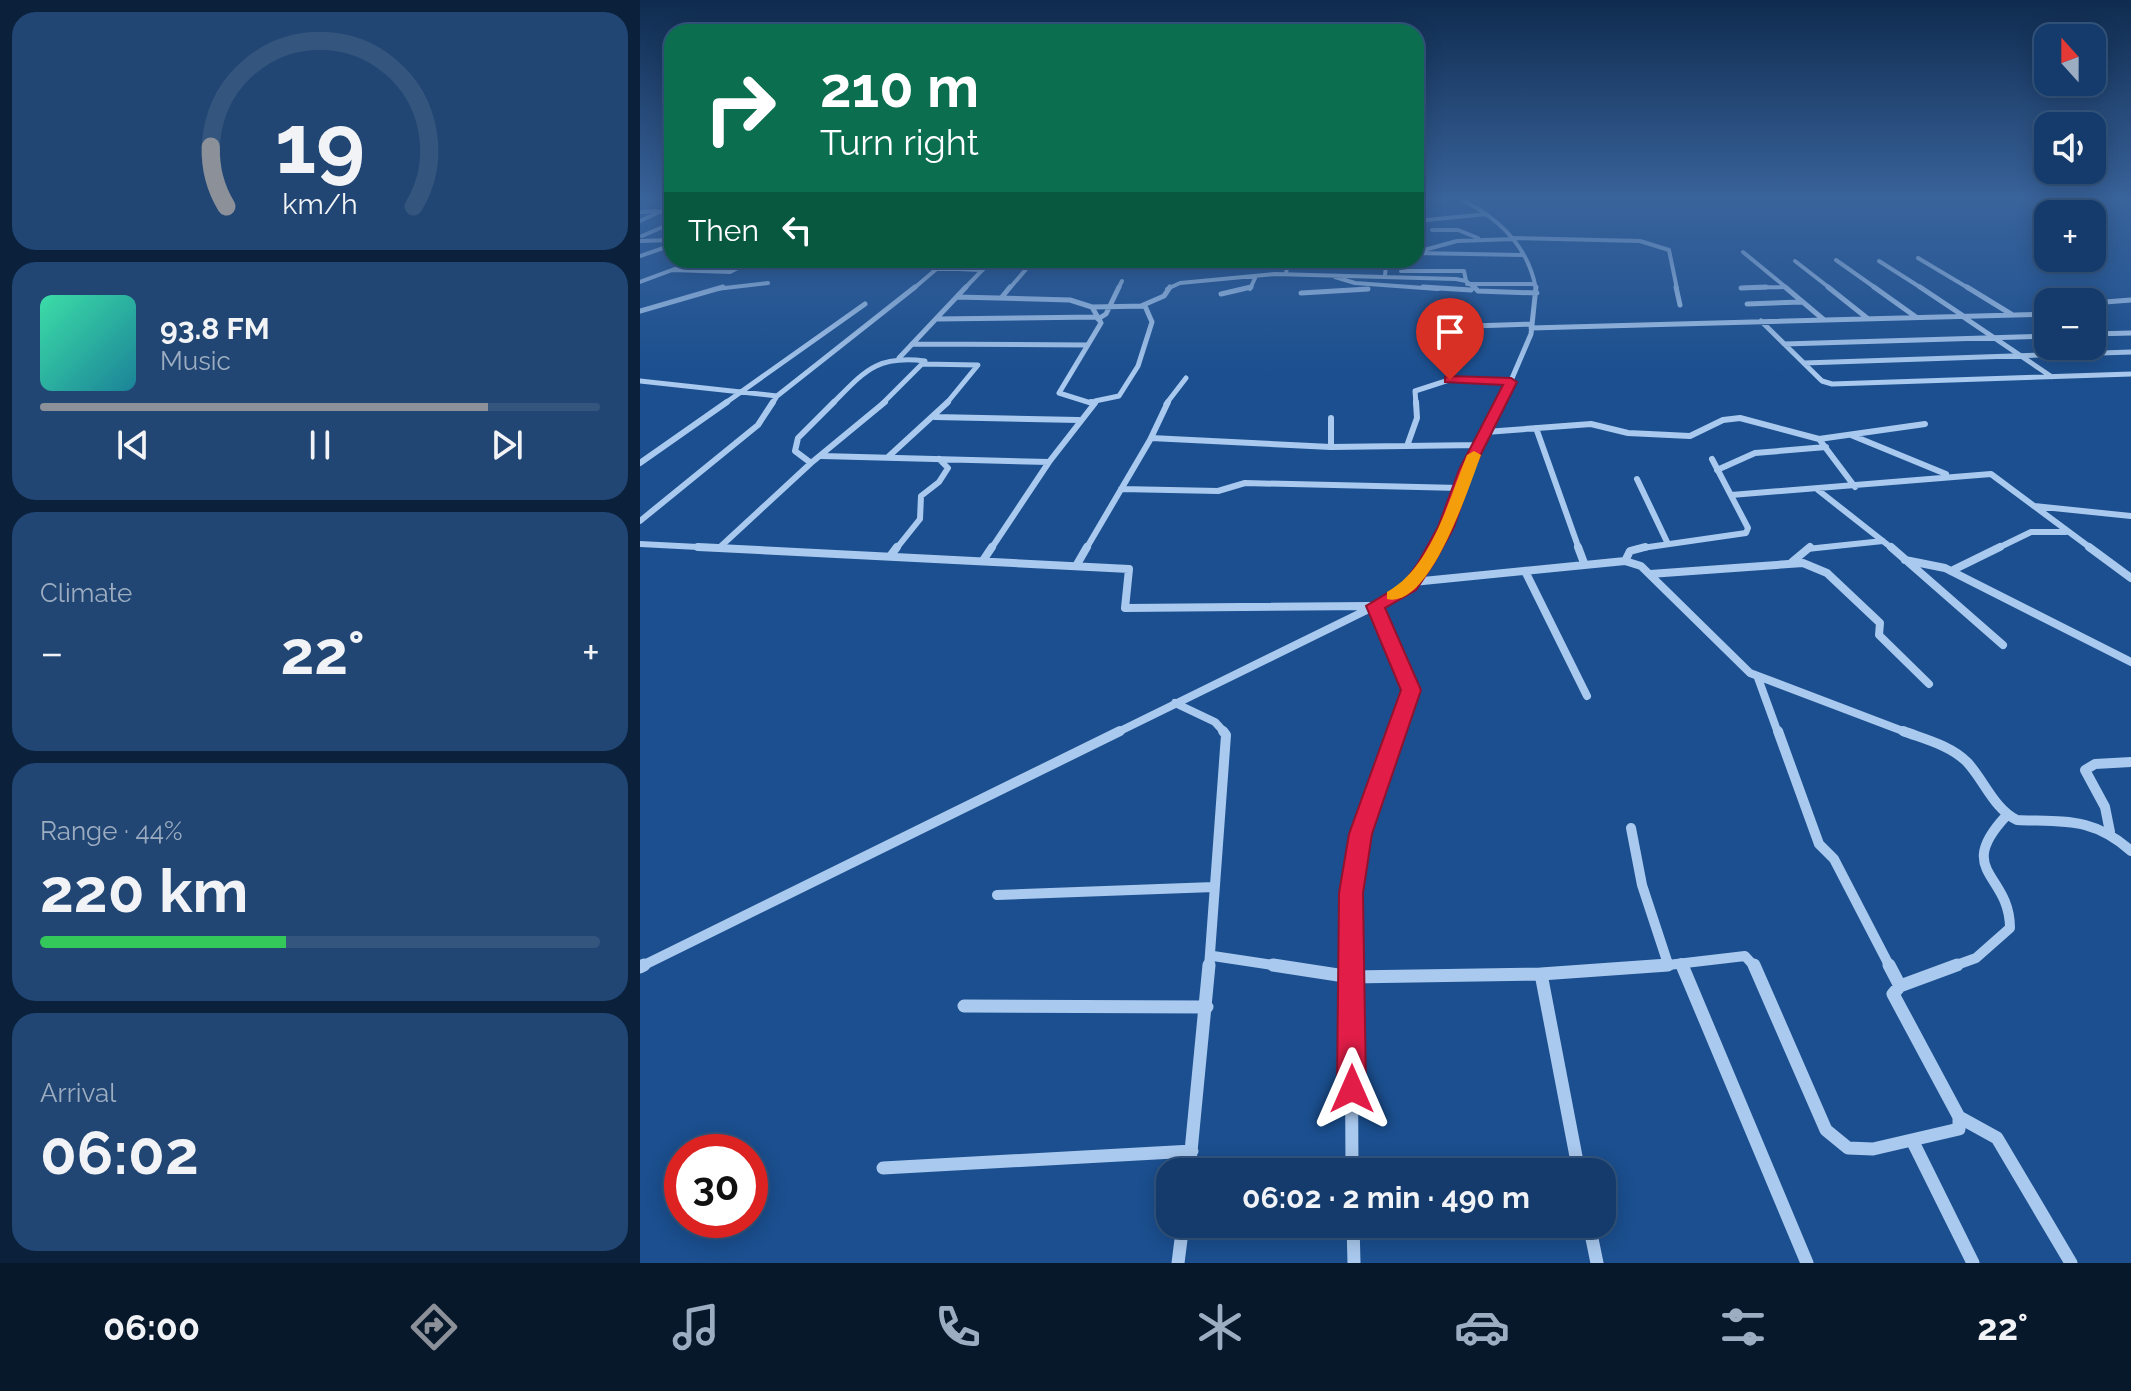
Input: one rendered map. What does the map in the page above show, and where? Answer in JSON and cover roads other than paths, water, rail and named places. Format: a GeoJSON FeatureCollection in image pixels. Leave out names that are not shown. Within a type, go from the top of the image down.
{"type":"FeatureCollection","features":[{"type":"Feature","properties":{"kind":"street"},"geometry":{"type":"LineString","coordinates":[[1413,582],[1446,527],[1479,445],[1511,382],[1531,326],[1536,289],[1523,257]]}},
{"type":"Feature","properties":{"kind":"street"},"geometry":{"type":"LineString","coordinates":[[1670,257],[1680,305]]}},
{"type":"Feature","properties":{"kind":"street"},"geometry":{"type":"LineString","coordinates":[[1749,257],[1823,320]]}},
{"type":"Feature","properties":{"kind":"street"},"geometry":{"type":"LineString","coordinates":[[1918,258],[2012,315]]}},
{"type":"Feature","properties":{"kind":"street"},"geometry":{"type":"LineString","coordinates":[[1836,260],[1916,317]]}},
{"type":"Feature","properties":{"kind":"street"},"geometry":{"type":"LineString","coordinates":[[1795,261],[1867,319]]}},
{"type":"Feature","properties":{"kind":"street"},"geometry":{"type":"LineString","coordinates":[[1879,261],[2052,378]]}},
{"type":"Feature","properties":{"kind":"street"},"geometry":{"type":"LineString","coordinates":[[640,282],[677,268]]}},
{"type":"Feature","properties":{"kind":"street"},"geometry":{"type":"LineString","coordinates":[[672,270],[730,272],[738,268]]}},
{"type":"Feature","properties":{"kind":"street"},"geometry":{"type":"LineString","coordinates":[[919,268],[982,270]]}},
{"type":"Feature","properties":{"kind":"street"},"geometry":{"type":"LineString","coordinates":[[1002,297],[1027,268]]}},
{"type":"Feature","properties":{"kind":"street"},"geometry":{"type":"LineString","coordinates":[[1214,280],[1216,268]]}},
{"type":"Feature","properties":{"kind":"street"},"geometry":{"type":"LineString","coordinates":[[1286,274],[1287,268]]}},
{"type":"Feature","properties":{"kind":"street"},"geometry":{"type":"LineString","coordinates":[[1385,273],[1388,268]]}},
{"type":"Feature","properties":{"kind":"street"},"geometry":{"type":"LineString","coordinates":[[640,521],[758,425],[777,396],[937,270]]}},
{"type":"Feature","properties":{"kind":"street"},"geometry":{"type":"LineString","coordinates":[[899,358],[982,270]]}},
{"type":"Feature","properties":{"kind":"street"},"geometry":{"type":"LineString","coordinates":[[957,297],[1073,300],[1092,307],[1141,306],[1164,296],[1172,285],[1214,280],[1286,274],[1464,271],[1473,289]]}},
{"type":"Feature","properties":{"kind":"street"},"geometry":{"type":"LineString","coordinates":[[1385,273],[1536,289]]}},
{"type":"Feature","properties":{"kind":"street"},"geometry":{"type":"LineString","coordinates":[[1331,275],[1350,283],[1386,286]]}},
{"type":"Feature","properties":{"kind":"street"},"geometry":{"type":"LineString","coordinates":[[1221,294],[1250,290],[1256,276]]}},
{"type":"Feature","properties":{"kind":"street"},"geometry":{"type":"LineString","coordinates":[[936,319],[1097,318],[1106,314],[1122,281]]}},
{"type":"Feature","properties":{"kind":"street"},"geometry":{"type":"LineString","coordinates":[[640,311],[731,285],[768,283]]}},
{"type":"Feature","properties":{"kind":"street"},"geometry":{"type":"LineString","coordinates":[[1301,293],[1386,286],[1413,286],[1436,291],[1536,289]]}},
{"type":"Feature","properties":{"kind":"street"},"geometry":{"type":"LineString","coordinates":[[1741,288],[1784,287]]}},
{"type":"Feature","properties":{"kind":"street"},"geometry":{"type":"LineString","coordinates":[[2106,305],[2131,300]]}},
{"type":"Feature","properties":{"kind":"street"},"geometry":{"type":"LineString","coordinates":[[1747,304],[1802,302]]}},
{"type":"Feature","properties":{"kind":"street"},"geometry":{"type":"LineString","coordinates":[[640,463],[865,304]]}},
{"type":"Feature","properties":{"kind":"street"},"geometry":{"type":"LineString","coordinates":[[1092,307],[1101,324],[1059,393],[1095,401],[1118,397],[1138,366],[1152,322],[1141,306]]}},
{"type":"Feature","properties":{"kind":"street"},"geometry":{"type":"LineString","coordinates":[[1471,326],[2034,314]]}},
{"type":"Feature","properties":{"kind":"street"},"geometry":{"type":"LineString","coordinates":[[1761,321],[1822,381],[1832,384],[2131,374]]}},
{"type":"Feature","properties":{"kind":"street"},"geometry":{"type":"LineString","coordinates":[[2106,334],[2131,333]]}},
{"type":"Feature","properties":{"kind":"street"},"geometry":{"type":"LineString","coordinates":[[1784,344],[2034,336]]}},
{"type":"Feature","properties":{"kind":"street"},"geometry":{"type":"LineString","coordinates":[[912,344],[1088,345]]}},
{"type":"Feature","properties":{"kind":"street"},"geometry":{"type":"LineString","coordinates":[[1804,363],[2131,352]]}},
{"type":"Feature","properties":{"kind":"street"},"geometry":{"type":"LineString","coordinates":[[811,463],[795,451],[800,434],[867,369],[899,358],[923,360],[923,364]]}},
{"type":"Feature","properties":{"kind":"street"},"geometry":{"type":"LineString","coordinates":[[719,548],[811,463],[894,394],[923,364],[978,365],[935,417],[888,457]]}},
{"type":"Feature","properties":{"kind":"street"},"geometry":{"type":"LineString","coordinates":[[1076,566],[1151,438],[1166,404],[1186,378]]}},
{"type":"Feature","properties":{"kind":"street"},"geometry":{"type":"LineString","coordinates":[[1407,446],[1417,418],[1415,391],[1423,385],[1450,380],[1511,382]]}},
{"type":"Feature","properties":{"kind":"street"},"geometry":{"type":"LineString","coordinates":[[640,381],[777,396]]}},
{"type":"Feature","properties":{"kind":"street"},"geometry":{"type":"LineString","coordinates":[[984,559],[1049,462],[1095,401]]}},
{"type":"Feature","properties":{"kind":"street"},"geometry":{"type":"LineString","coordinates":[[935,417],[1079,420]]}},
{"type":"Feature","properties":{"kind":"street"},"geometry":{"type":"LineString","coordinates":[[1331,418],[1331,447]]}},
{"type":"Feature","properties":{"kind":"street"},"geometry":{"type":"LineString","coordinates":[[1486,432],[1591,424],[1628,433],[1690,436],[1733,418],[1819,439],[1925,424]]}},
{"type":"Feature","properties":{"kind":"street"},"geometry":{"type":"LineString","coordinates":[[1536,428],[1584,563]]}},
{"type":"Feature","properties":{"kind":"street"},"geometry":{"type":"LineString","coordinates":[[1851,434],[1949,476]]}},
{"type":"Feature","properties":{"kind":"street"},"geometry":{"type":"LineString","coordinates":[[1151,438],[1331,447],[1479,445]]}},
{"type":"Feature","properties":{"kind":"street"},"geometry":{"type":"LineString","coordinates":[[1819,439],[1855,487]]}},
{"type":"Feature","properties":{"kind":"street"},"geometry":{"type":"LineString","coordinates":[[1717,470],[1728,461],[1746,455],[1826,447]]}},
{"type":"Feature","properties":{"kind":"street"},"geometry":{"type":"LineString","coordinates":[[821,456],[1049,462]]}},
{"type":"Feature","properties":{"kind":"street"},"geometry":{"type":"LineString","coordinates":[[891,555],[920,519],[921,496],[939,482],[948,468],[939,459]]}},
{"type":"Feature","properties":{"kind":"street"},"geometry":{"type":"LineString","coordinates":[[1625,561],[1630,551],[1746,533],[1748,528],[1712,459]]}},
{"type":"Feature","properties":{"kind":"street"},"geometry":{"type":"LineString","coordinates":[[1731,495],[1855,487],[1949,476],[1996,476],[2066,532],[2131,578]]}},
{"type":"Feature","properties":{"kind":"street"},"geometry":{"type":"LineString","coordinates":[[1637,479],[1668,544]]}},
{"type":"Feature","properties":{"kind":"street"},"geometry":{"type":"LineString","coordinates":[[1121,489],[1218,491],[1245,483],[1460,488]]}},
{"type":"Feature","properties":{"kind":"street"},"geometry":{"type":"LineString","coordinates":[[1817,490],[1883,541],[2003,645]]}},
{"type":"Feature","properties":{"kind":"street"},"geometry":{"type":"LineString","coordinates":[[2033,506],[2131,516]]}},
{"type":"Feature","properties":{"kind":"street"},"geometry":{"type":"LineString","coordinates":[[1951,571],[2031,532],[2066,532]]}},
{"type":"Feature","properties":{"kind":"street"},"geometry":{"type":"LineString","coordinates":[[1792,562],[1811,546],[1883,541]]}},
{"type":"Feature","properties":{"kind":"street"},"geometry":{"type":"LineString","coordinates":[[640,544],[984,559],[1129,569],[1125,608],[1375,606]]}},
{"type":"Feature","properties":{"kind":"street"},"geometry":{"type":"LineString","coordinates":[[1905,560],[1951,571],[2131,662]]}},
{"type":"Feature","properties":{"kind":"street"},"geometry":{"type":"LineString","coordinates":[[640,967],[1375,606],[1413,582],[1584,563],[1625,561],[1641,566],[1735,662],[1758,678],[1952,750],[1967,762],[2007,815],[2017,820],[2088,823],[2110,832],[2131,851]]}},
{"type":"Feature","properties":{"kind":"street"},"geometry":{"type":"LineString","coordinates":[[1650,574],[1792,562],[1827,573],[1880,623],[1879,635],[1929,684]]}},
{"type":"Feature","properties":{"kind":"street"},"geometry":{"type":"LineString","coordinates":[[1525,571],[1587,696]]}},
{"type":"Feature","properties":{"kind":"street"},"geometry":{"type":"LineString","coordinates":[[1352,1158],[1351,893],[1361,834],[1411,690],[1375,606]]}},
{"type":"Feature","properties":{"kind":"street"},"geometry":{"type":"LineString","coordinates":[[1758,678],[1819,844],[1834,859],[1900,986]]}},
{"type":"Feature","properties":{"kind":"street"},"geometry":{"type":"LineString","coordinates":[[1175,703],[1215,722],[1226,735],[1214,887],[1213,956],[1191,1158]]}},
{"type":"Feature","properties":{"kind":"street"},"geometry":{"type":"LineString","coordinates":[[2110,832],[2110,818],[2085,770],[2095,764],[2131,762]]}},
{"type":"Feature","properties":{"kind":"street"},"geometry":{"type":"LineString","coordinates":[[1213,956],[1351,977],[1541,974],[1674,964],[1735,955],[1751,959],[1826,1130],[1848,1148],[1873,1149],[1959,1129],[1959,1117],[1893,994],[1900,986],[1976,958],[2010,928],[2010,914],[1982,859],[1986,837],[2007,815]]}},
{"type":"Feature","properties":{"kind":"street"},"geometry":{"type":"LineString","coordinates":[[1631,828],[1642,885],[1807,1263]]}},
{"type":"Feature","properties":{"kind":"street"},"geometry":{"type":"LineString","coordinates":[[997,895],[1214,887]]}},
{"type":"Feature","properties":{"kind":"street"},"geometry":{"type":"LineString","coordinates":[[1541,974],[1576,1158]]}},
{"type":"Feature","properties":{"kind":"street"},"geometry":{"type":"LineString","coordinates":[[964,1006],[1207,1007]]}},
{"type":"Feature","properties":{"kind":"street"},"geometry":{"type":"LineString","coordinates":[[1959,1117],[1997,1138],[2071,1263]]}},
{"type":"Feature","properties":{"kind":"street"},"geometry":{"type":"LineString","coordinates":[[1912,1140],[1973,1263]]}},
{"type":"Feature","properties":{"kind":"street"},"geometry":{"type":"LineString","coordinates":[[883,1168],[1192,1151]]}},
{"type":"Feature","properties":{"kind":"street"},"geometry":{"type":"LineString","coordinates":[[1178,1263],[1181,1238]]}},
{"type":"Feature","properties":{"kind":"street"},"geometry":{"type":"LineString","coordinates":[[1353,1238],[1354,1263]]}},
{"type":"Feature","properties":{"kind":"street"},"geometry":{"type":"LineString","coordinates":[[1592,1238],[1597,1263]]}}]}
